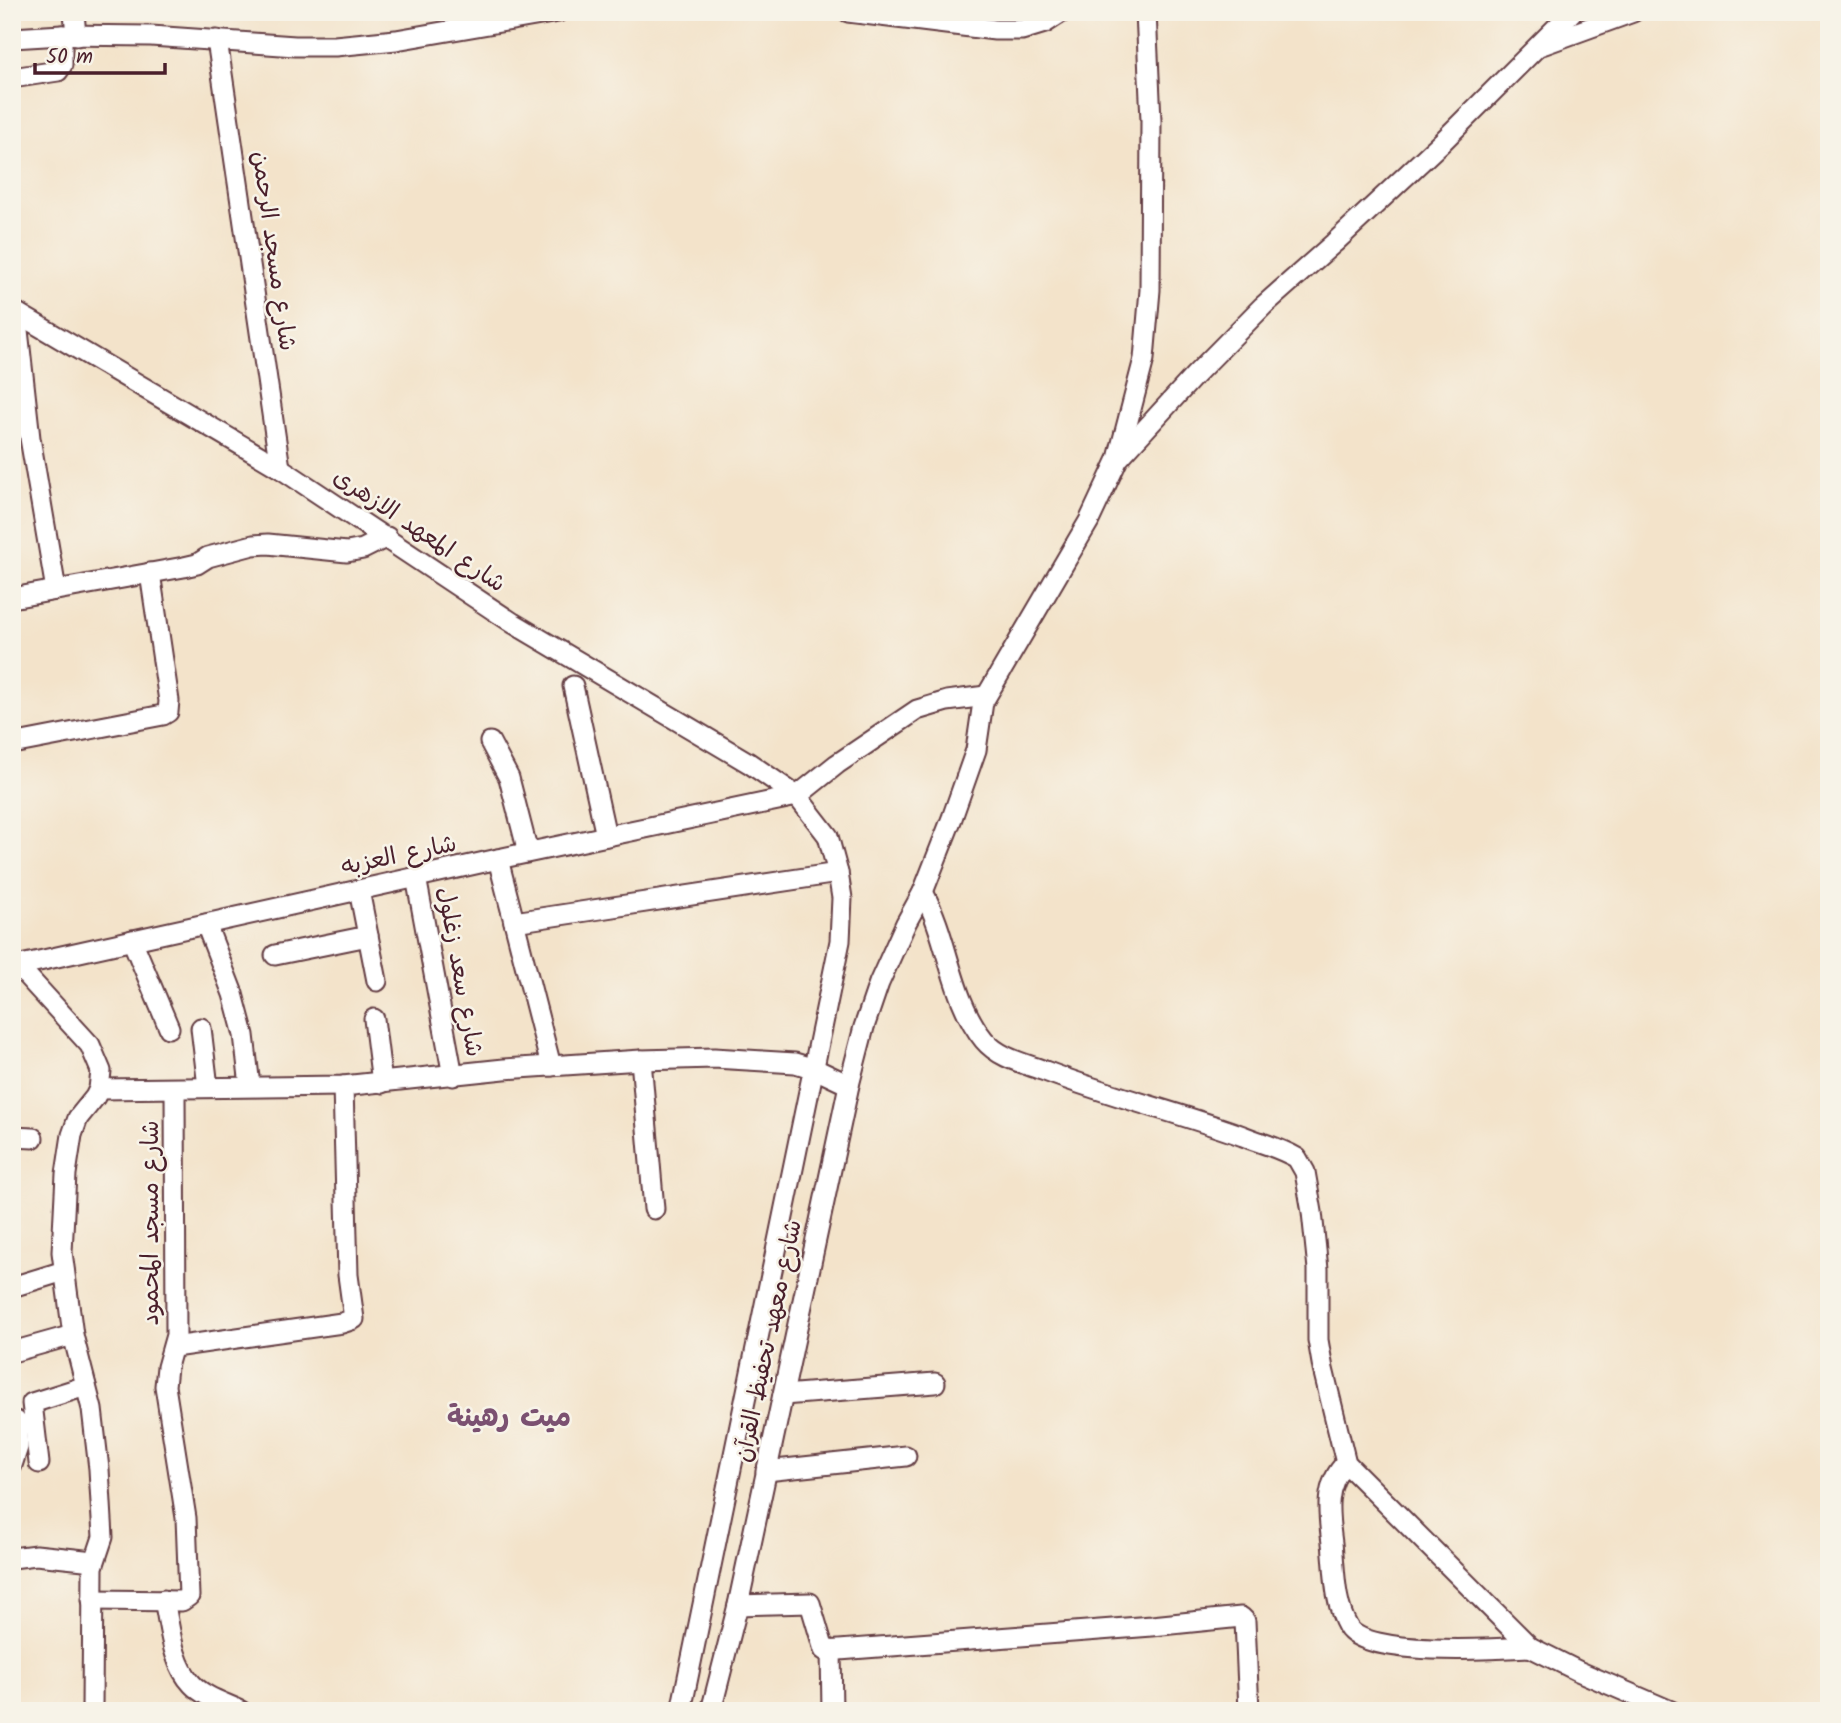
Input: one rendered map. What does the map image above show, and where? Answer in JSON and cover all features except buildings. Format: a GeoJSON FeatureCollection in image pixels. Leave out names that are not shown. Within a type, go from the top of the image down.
{"type":"FeatureCollection","features":[{"type":"Feature","properties":{"kind":"street"},"geometry":{"type":"LineString","coordinates":[[12,78],[58,71],[62,65],[74,12]]}},
{"type":"Feature","properties":{"kind":"street"},"geometry":{"type":"LineString","coordinates":[[12,38],[69,35],[151,36],[335,46],[396,40],[558,12]]}},
{"type":"Feature","properties":{"kind":"street"},"geometry":{"type":"LineString","coordinates":[[848,12],[995,30],[1022,30],[1045,23],[1062,12]]}},
{"type":"Feature","properties":{"kind":"street"},"geometry":{"type":"LineString","coordinates":[[1118,459],[1144,359],[1150,290],[1152,120],[1146,12]]}},
{"type":"Feature","properties":{"kind":"street"},"geometry":{"type":"LineString","coordinates":[[1118,459],[1263,306],[1442,142],[1572,12]]}},
{"type":"Feature","properties":{"kind":"street"},"geometry":{"type":"LineString","coordinates":[[1535,48],[1633,12]]}},
{"type":"Feature","properties":{"kind":"street","name":"شارع مسجد الرحمن"},"geometry":{"type":"LineString","coordinates":[[217,40],[280,468]]}},
{"type":"Feature","properties":{"kind":"street"},"geometry":{"type":"LineString","coordinates":[[14,311],[30,438],[56,590]]}},
{"type":"Feature","properties":{"kind":"street","name":"شارع المعهد الازهرى"},"geometry":{"type":"LineString","coordinates":[[14,311],[280,468],[513,623],[749,763],[797,796],[828,836],[842,898],[841,942],[681,1711]]}},
{"type":"Feature","properties":{"kind":"street","name":"شارع معهد تحفيظ القرآن"},"geometry":{"type":"LineString","coordinates":[[711,1710],[738,1605],[849,1085],[864,1027],[879,984],[923,892],[953,818],[976,750],[981,710],[986,696],[1089,521],[1118,459]]}},
{"type":"Feature","properties":{"kind":"street"},"geometry":{"type":"LineString","coordinates":[[12,598],[192,566],[208,557],[253,545],[268,544],[347,552],[363,549],[387,537]]}},
{"type":"Feature","properties":{"kind":"street"},"geometry":{"type":"LineString","coordinates":[[12,744],[168,712],[169,701],[150,573]]}},
{"type":"Feature","properties":{"kind":"street"},"geometry":{"type":"LineString","coordinates":[[573,686],[606,836]]}},
{"type":"Feature","properties":{"kind":"street"},"geometry":{"type":"LineString","coordinates":[[797,796],[837,764],[917,710],[947,701],[986,696]]}},
{"type":"Feature","properties":{"kind":"street"},"geometry":{"type":"LineString","coordinates":[[490,742],[509,778],[528,852]]}},
{"type":"Feature","properties":{"kind":"street","name":"شارع العزبه"},"geometry":{"type":"LineString","coordinates":[[14,966],[528,852],[797,796]]}},
{"type":"Feature","properties":{"kind":"street"},"geometry":{"type":"LineString","coordinates":[[498,859],[551,1066]]}},
{"type":"Feature","properties":{"kind":"street"},"geometry":{"type":"LineString","coordinates":[[514,922],[838,873]]}},
{"type":"Feature","properties":{"kind":"street","name":"شارع سعد زغلول"},"geometry":{"type":"LineString","coordinates":[[416,877],[453,1076]]}},
{"type":"Feature","properties":{"kind":"street"},"geometry":{"type":"LineString","coordinates":[[359,890],[377,981]]}},
{"type":"Feature","properties":{"kind":"street"},"geometry":{"type":"LineString","coordinates":[[923,892],[934,912],[956,986],[984,1040],[998,1054],[1083,1086],[1225,1130],[1297,1158],[1305,1172],[1312,1212],[1318,1269],[1318,1339],[1346,1463],[1530,1647],[1671,1711]]}},
{"type":"Feature","properties":{"kind":"street"},"geometry":{"type":"LineString","coordinates":[[206,923],[233,994],[244,1035],[250,1086]]}},
{"type":"Feature","properties":{"kind":"street"},"geometry":{"type":"LineString","coordinates":[[275,956],[368,936]]}},
{"type":"Feature","properties":{"kind":"street"},"geometry":{"type":"LineString","coordinates":[[132,940],[169,1028]]}},
{"type":"Feature","properties":{"kind":"street"},"geometry":{"type":"LineString","coordinates":[[14,966],[90,1045],[101,1071],[99,1089],[78,1118],[72,1135],[63,1213],[62,1252],[73,1335],[92,1409],[103,1536],[94,1560],[92,1711]]}},
{"type":"Feature","properties":{"kind":"street"},"geometry":{"type":"LineString","coordinates":[[374,1019],[382,1083]]}},
{"type":"Feature","properties":{"kind":"street"},"geometry":{"type":"LineString","coordinates":[[201,1028],[208,1087]]}},
{"type":"Feature","properties":{"kind":"street"},"geometry":{"type":"LineString","coordinates":[[99,1089],[343,1086],[641,1060],[751,1059],[795,1063],[849,1085]]}},
{"type":"Feature","properties":{"kind":"street"},"geometry":{"type":"LineString","coordinates":[[641,1060],[654,1209]]}},
{"type":"Feature","properties":{"kind":"street"},"geometry":{"type":"LineString","coordinates":[[174,1347],[342,1323],[354,1319],[348,1275],[343,1086]]}},
{"type":"Feature","properties":{"kind":"street","name":"شارع مسجد المحمود"},"geometry":{"type":"LineString","coordinates":[[173,1601],[187,1599],[189,1593],[186,1518],[165,1386],[176,1324],[175,1089]]}},
{"type":"Feature","properties":{"kind":"street"},"geometry":{"type":"LineString","coordinates":[[12,1137],[33,1139]]}},
{"type":"Feature","properties":{"kind":"street"},"geometry":{"type":"LineString","coordinates":[[12,1287],[64,1271]]}},
{"type":"Feature","properties":{"kind":"street"},"geometry":{"type":"LineString","coordinates":[[12,1352],[73,1335]]}},
{"type":"Feature","properties":{"kind":"street"},"geometry":{"type":"LineString","coordinates":[[783,1395],[935,1383]]}},
{"type":"Feature","properties":{"kind":"street"},"geometry":{"type":"LineString","coordinates":[[39,1463],[32,1403],[86,1386]]}},
{"type":"Feature","properties":{"kind":"street"},"geometry":{"type":"LineString","coordinates":[[12,1465],[18,1447],[16,1421]]}},
{"type":"Feature","properties":{"kind":"street"},"geometry":{"type":"LineString","coordinates":[[766,1471],[906,1456]]}},
{"type":"Feature","properties":{"kind":"street"},"geometry":{"type":"LineString","coordinates":[[1346,1463],[1336,1473],[1331,1486],[1329,1506],[1338,1594],[1341,1608],[1353,1632],[1362,1639],[1401,1647],[1487,1650],[1530,1647]]}},
{"type":"Feature","properties":{"kind":"street"},"geometry":{"type":"LineString","coordinates":[[12,1558],[36,1555],[94,1560]]}},
{"type":"Feature","properties":{"kind":"street"},"geometry":{"type":"LineString","coordinates":[[92,1600],[173,1601],[182,1672],[193,1686],[241,1711]]}},
{"type":"Feature","properties":{"kind":"street"},"geometry":{"type":"LineString","coordinates":[[738,1605],[810,1603],[824,1650],[1241,1617],[1245,1622],[1249,1711]]}},
{"type":"Feature","properties":{"kind":"street"},"geometry":{"type":"LineString","coordinates":[[831,1650],[832,1711]]}},
{"type":"Feature","properties":{"kind":"street"},"geometry":{"type":"LineString","coordinates":[[696,1711],[711,1710]]}},
{"type":"Feature","properties":{"kind":"district","name":"ميت رهينة"},"geometry":{"type":"Point","coordinates":[509,1418]}}]}
